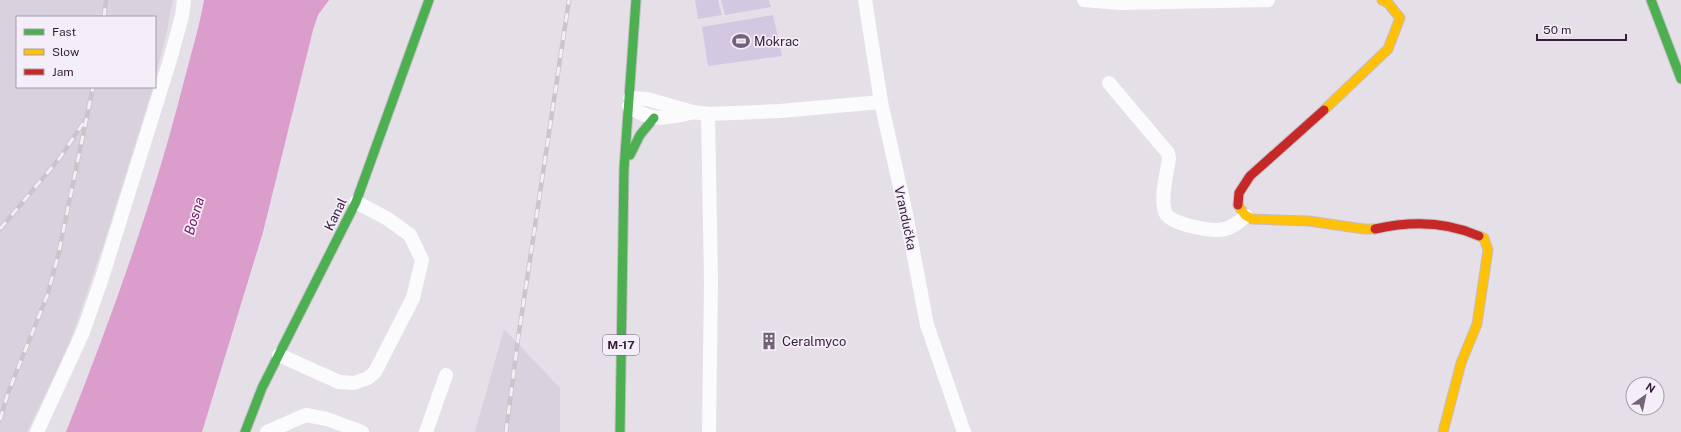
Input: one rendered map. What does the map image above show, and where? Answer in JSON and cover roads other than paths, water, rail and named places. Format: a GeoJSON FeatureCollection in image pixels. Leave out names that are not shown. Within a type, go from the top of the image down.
{"type":"FeatureCollection","features":[{"type":"Feature","properties":{"kind":"main road","name":"Kanal"},"geometry":{"type":"LineString","coordinates":[[245,432],[262,388],[310,290],[356,202],[429,0]]}},
{"type":"Feature","properties":{"kind":"main road","name":"M-17"},"geometry":{"type":"LineString","coordinates":[[620,432],[624,169],[630,102],[636,0]]}},
{"type":"Feature","properties":{"kind":"main road"},"geometry":{"type":"LineString","coordinates":[[1382,0],[1388,4],[1400,18],[1396,32],[1388,49],[1246,180],[1237,196],[1239,208],[1246,216],[1252,219],[1308,219],[1365,230],[1396,224],[1433,224],[1468,230],[1484,238],[1488,250],[1477,324],[1461,363],[1443,432]]}},
{"type":"Feature","properties":{"kind":"main road"},"geometry":{"type":"LineString","coordinates":[[1651,0],[1681,79]]}},
{"type":"Feature","properties":{"kind":"main road"},"geometry":{"type":"LineString","coordinates":[[624,169],[639,135],[645,126],[654,118]]}},
{"type":"Feature","properties":{"kind":"street"},"geometry":{"type":"LineString","coordinates":[[37,432],[83,332],[101,281],[170,60],[184,0]]}},
{"type":"Feature","properties":{"kind":"street"},"geometry":{"type":"LineString","coordinates":[[1084,0],[1120,3],[1268,0]]}},
{"type":"Feature","properties":{"kind":"street","name":"Vrandučka"},"geometry":{"type":"LineString","coordinates":[[863,1],[881,102],[906,214],[927,325],[964,432]]}},
{"type":"Feature","properties":{"kind":"street"},"geometry":{"type":"LineString","coordinates":[[1109,83],[1168,153],[1169,159],[1164,199],[1165,212],[1172,221],[1180,224],[1218,230],[1237,224],[1246,216]]}},
{"type":"Feature","properties":{"kind":"street"},"geometry":{"type":"LineString","coordinates":[[693,112],[654,118],[639,113],[630,102],[647,99],[693,112],[708,114],[780,111],[881,102]]}},
{"type":"Feature","properties":{"kind":"street"},"geometry":{"type":"LineString","coordinates":[[708,114],[711,281],[709,432]]}},
{"type":"Feature","properties":{"kind":"street"},"geometry":{"type":"LineString","coordinates":[[279,355],[339,382],[354,383],[368,378],[375,372],[393,340],[413,298],[422,260],[410,235],[388,219],[356,202]]}},
{"type":"Feature","properties":{"kind":"street"},"geometry":{"type":"LineString","coordinates":[[426,432],[446,375]]}},
{"type":"Feature","properties":{"kind":"street"},"geometry":{"type":"LineString","coordinates":[[267,432],[306,415],[327,420],[362,432]]}},
{"type":"Feature","properties":{"kind":"water","name":"Bosna"},"geometry":{"type":"Polygon","coordinates":[[[204,0],[329,0],[318,15],[313,30],[263,232],[202,432],[66,432],[115,304],[145,217],[171,129],[204,0]]]}},
{"type":"Feature","properties":{"kind":"railway"},"geometry":{"type":"LineString","coordinates":[[104,16],[106,0]]}},
{"type":"Feature","properties":{"kind":"railway"},"geometry":{"type":"LineString","coordinates":[[506,432],[518,339],[569,0]]}},
{"type":"Feature","properties":{"kind":"railway"},"geometry":{"type":"LineString","coordinates":[[0,420],[8,393],[47,296],[58,256],[93,88]]}},
{"type":"Feature","properties":{"kind":"railway"},"geometry":{"type":"LineString","coordinates":[[0,229],[59,159],[86,119]]}},
{"type":"Feature","properties":{"kind":"place","name":"Mokrac"},"geometry":{"type":"Point","coordinates":[741,41]}},
{"type":"Feature","properties":{"kind":"place","name":"Ceralmyco"},"geometry":{"type":"Point","coordinates":[769,341]}}]}
